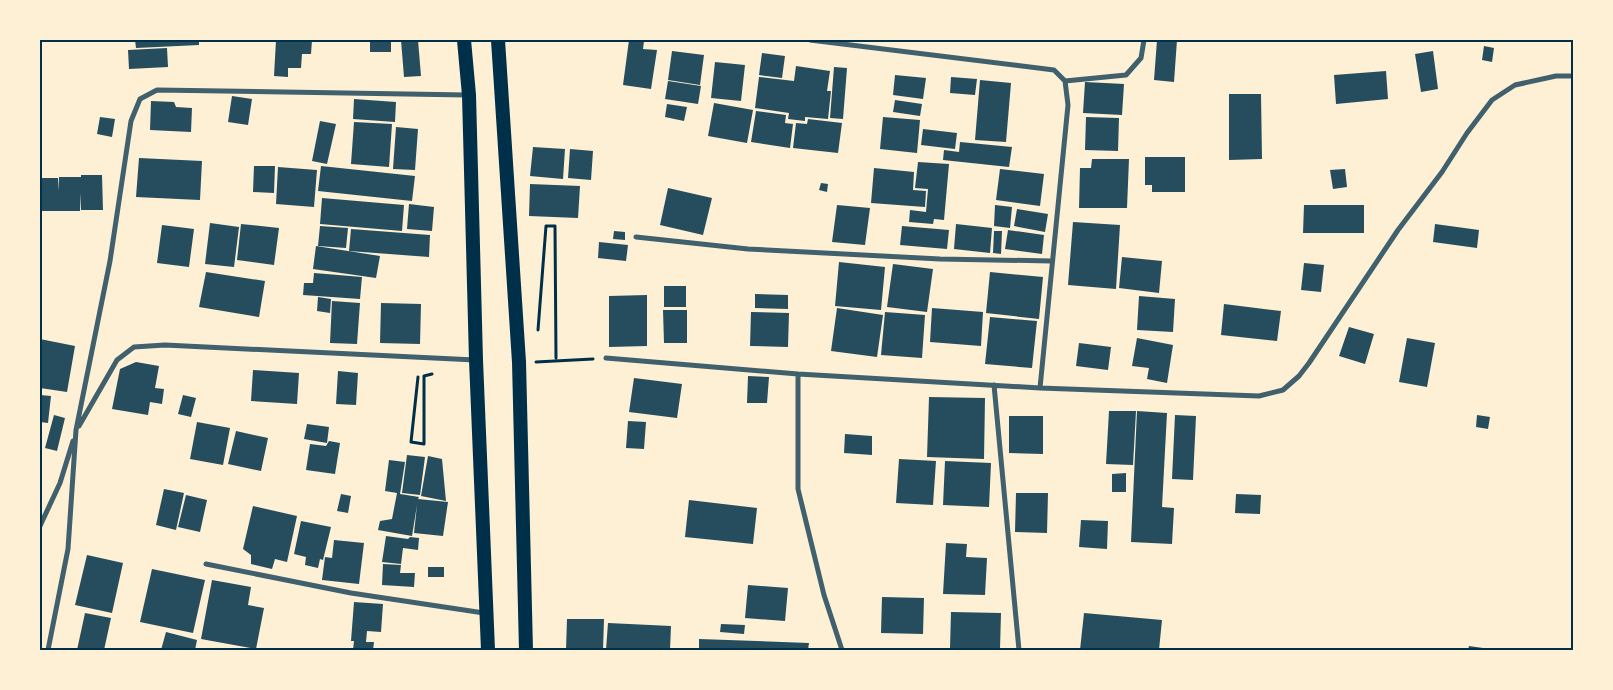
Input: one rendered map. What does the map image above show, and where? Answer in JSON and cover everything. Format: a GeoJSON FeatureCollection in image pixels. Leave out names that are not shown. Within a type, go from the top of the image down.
{"type":"FeatureCollection","features":[{"type":"Feature","properties":{"kind":"highway"},"geometry":{"type":"LineString","coordinates":[[464,40],[469,95],[476,360],[488,650]]}},
{"type":"Feature","properties":{"kind":"highway"},"geometry":{"type":"LineString","coordinates":[[498,40],[519,362],[526,650]]}},
{"type":"Feature","properties":{"kind":"street"},"geometry":{"type":"LineString","coordinates":[[810,40],[1054,70],[1065,80],[1068,105],[1051,261],[1040,388]]}},
{"type":"Feature","properties":{"kind":"street"},"geometry":{"type":"LineString","coordinates":[[1065,80],[1126,75],[1141,58],[1144,40]]}},
{"type":"Feature","properties":{"kind":"street"},"geometry":{"type":"LineString","coordinates":[[606,358],[798,374],[1040,388],[1259,396],[1283,390],[1298,376],[1398,230],[1442,172],[1467,133],[1492,100],[1515,86],[1556,76],[1573,76]]}},
{"type":"Feature","properties":{"kind":"street"},"geometry":{"type":"LineString","coordinates":[[40,526],[60,483],[76,430],[110,261],[131,121],[140,99],[157,90],[469,95]]}},
{"type":"Feature","properties":{"kind":"street"},"geometry":{"type":"LineString","coordinates":[[636,236],[748,249],[940,259],[1051,261]]}},
{"type":"Feature","properties":{"kind":"street"},"geometry":{"type":"LineString","coordinates":[[48,650],[68,549],[76,430],[116,360],[134,347],[165,345],[476,360]]}},
{"type":"Feature","properties":{"kind":"street"},"geometry":{"type":"LineString","coordinates":[[798,374],[798,488],[824,595],[842,650]]}},
{"type":"Feature","properties":{"kind":"street"},"geometry":{"type":"LineString","coordinates":[[994,385],[1019,650]]}},
{"type":"Feature","properties":{"kind":"street"},"geometry":{"type":"LineString","coordinates":[[206,564],[351,593],[487,613]]}},
{"type":"Feature","properties":{"kind":"path"},"geometry":{"type":"LineString","coordinates":[[519,362],[606,358]]}},
{"type":"Feature","properties":{"kind":"building"},"geometry":{"type":"Polygon","coordinates":[[[135,40],[199,40],[199,45],[136,48],[135,40]]]}},
{"type":"Feature","properties":{"kind":"building"},"geometry":{"type":"Polygon","coordinates":[[[276,40],[312,40],[311,54],[302,54],[301,68],[288,68],[288,77],[274,76],[276,40]]]}},
{"type":"Feature","properties":{"kind":"building"},"geometry":{"type":"Polygon","coordinates":[[[370,40],[391,40],[391,52],[370,52],[370,40]]]}},
{"type":"Feature","properties":{"kind":"building"},"geometry":{"type":"Polygon","coordinates":[[[401,40],[418,40],[421,76],[404,77],[401,40]]]}},
{"type":"Feature","properties":{"kind":"building"},"geometry":{"type":"Polygon","coordinates":[[[629,40],[644,41],[643,49],[657,50],[651,89],[623,85],[629,40]]]}},
{"type":"Feature","properties":{"kind":"building"},"geometry":{"type":"Polygon","coordinates":[[[1157,40],[1177,40],[1174,82],[1154,80],[1157,40]]]}},
{"type":"Feature","properties":{"kind":"building"},"geometry":{"type":"Polygon","coordinates":[[[1484,46],[1494,48],[1492,62],[1482,60],[1484,46]]]}},
{"type":"Feature","properties":{"kind":"building"},"geometry":{"type":"Polygon","coordinates":[[[167,48],[168,67],[129,69],[128,50],[167,48]]]}},
{"type":"Feature","properties":{"kind":"building"},"geometry":{"type":"Polygon","coordinates":[[[672,51],[704,55],[700,85],[668,80],[672,51]]]}},
{"type":"Feature","properties":{"kind":"building"},"geometry":{"type":"Polygon","coordinates":[[[1433,51],[1438,89],[1421,92],[1415,54],[1433,51]]]}},
{"type":"Feature","properties":{"kind":"building"},"geometry":{"type":"Polygon","coordinates":[[[762,53],[785,56],[782,78],[759,75],[762,53]]]}},
{"type":"Feature","properties":{"kind":"building"},"geometry":{"type":"Polygon","coordinates":[[[715,62],[745,65],[741,101],[711,98],[715,62]]]}},
{"type":"Feature","properties":{"kind":"building"},"geometry":{"type":"Polygon","coordinates":[[[796,66],[830,71],[827,91],[831,91],[828,119],[805,117],[805,121],[788,119],[789,113],[755,108],[759,77],[794,81],[796,66]]]}},
{"type":"Feature","properties":{"kind":"building"},"geometry":{"type":"Polygon","coordinates":[[[834,67],[847,68],[843,119],[830,118],[834,67]]]}},
{"type":"Feature","properties":{"kind":"building"},"geometry":{"type":"Polygon","coordinates":[[[1386,71],[1388,99],[1336,104],[1334,75],[1386,71]]]}},
{"type":"Feature","properties":{"kind":"building"},"geometry":{"type":"Polygon","coordinates":[[[895,75],[926,78],[923,99],[893,95],[895,75]]]}},
{"type":"Feature","properties":{"kind":"building"},"geometry":{"type":"Polygon","coordinates":[[[951,77],[977,79],[975,95],[950,93],[951,77]]]}},
{"type":"Feature","properties":{"kind":"building"},"geometry":{"type":"Polygon","coordinates":[[[980,80],[1011,83],[1006,142],[975,140],[980,80]]]}},
{"type":"Feature","properties":{"kind":"building"},"geometry":{"type":"Polygon","coordinates":[[[668,81],[701,86],[698,104],[665,99],[668,81]]]}},
{"type":"Feature","properties":{"kind":"building"},"geometry":{"type":"Polygon","coordinates":[[[1085,82],[1124,84],[1122,115],[1083,113],[1085,82]]]}},
{"type":"Feature","properties":{"kind":"building"},"geometry":{"type":"Polygon","coordinates":[[[1229,94],[1261,94],[1262,159],[1229,160],[1229,94]]]}},
{"type":"Feature","properties":{"kind":"building"},"geometry":{"type":"Polygon","coordinates":[[[232,96],[252,99],[248,125],[228,122],[232,96]]]}},
{"type":"Feature","properties":{"kind":"building"},"geometry":{"type":"Polygon","coordinates":[[[354,99],[396,102],[395,122],[353,119],[354,99]]]}},
{"type":"Feature","properties":{"kind":"building"},"geometry":{"type":"Polygon","coordinates":[[[895,100],[922,104],[920,116],[893,112],[895,100]]]}},
{"type":"Feature","properties":{"kind":"building"},"geometry":{"type":"Polygon","coordinates":[[[151,101],[174,102],[176,107],[192,108],[191,132],[150,130],[151,101]]]}},
{"type":"Feature","properties":{"kind":"building"},"geometry":{"type":"Polygon","coordinates":[[[714,103],[753,110],[747,143],[708,136],[714,103]]]}},
{"type":"Feature","properties":{"kind":"building"},"geometry":{"type":"Polygon","coordinates":[[[667,104],[687,107],[684,121],[665,117],[667,104]]]}},
{"type":"Feature","properties":{"kind":"building"},"geometry":{"type":"Polygon","coordinates":[[[756,111],[786,115],[785,123],[793,124],[790,148],[751,142],[756,111]]]}},
{"type":"Feature","properties":{"kind":"building"},"geometry":{"type":"Polygon","coordinates":[[[100,117],[115,119],[112,137],[97,134],[100,117]]]}},
{"type":"Feature","properties":{"kind":"building"},"geometry":{"type":"Polygon","coordinates":[[[883,117],[920,120],[917,153],[880,149],[883,117]]]}},
{"type":"Feature","properties":{"kind":"building"},"geometry":{"type":"Polygon","coordinates":[[[1086,117],[1119,118],[1118,151],[1085,150],[1086,117]]]}},
{"type":"Feature","properties":{"kind":"building"},"geometry":{"type":"Polygon","coordinates":[[[808,119],[842,123],[838,153],[793,148],[796,123],[807,124],[808,119]]]}},
{"type":"Feature","properties":{"kind":"building"},"geometry":{"type":"Polygon","coordinates":[[[320,121],[336,124],[327,164],[312,161],[320,121]]]}},
{"type":"Feature","properties":{"kind":"building"},"geometry":{"type":"Polygon","coordinates":[[[354,122],[392,124],[389,167],[351,164],[354,122]]]}},
{"type":"Feature","properties":{"kind":"building"},"geometry":{"type":"Polygon","coordinates":[[[396,127],[418,129],[415,170],[393,169],[396,127]]]}},
{"type":"Feature","properties":{"kind":"building"},"geometry":{"type":"Polygon","coordinates":[[[923,129],[957,133],[955,149],[921,145],[923,129]]]}},
{"type":"Feature","properties":{"kind":"building"},"geometry":{"type":"Polygon","coordinates":[[[960,142],[1012,147],[1009,167],[943,160],[944,150],[959,152],[960,142]]]}},
{"type":"Feature","properties":{"kind":"building"},"geometry":{"type":"Polygon","coordinates":[[[533,147],[565,149],[563,179],[530,176],[533,147]]]}},
{"type":"Feature","properties":{"kind":"building"},"geometry":{"type":"Polygon","coordinates":[[[570,149],[593,151],[591,180],[568,178],[570,149]]]}},
{"type":"Feature","properties":{"kind":"building"},"geometry":{"type":"Polygon","coordinates":[[[1145,157],[1185,157],[1185,192],[1152,192],[1152,185],[1145,185],[1145,157]]]}},
{"type":"Feature","properties":{"kind":"building"},"geometry":{"type":"Polygon","coordinates":[[[139,158],[202,161],[200,200],[136,197],[139,158]]]}},
{"type":"Feature","properties":{"kind":"building"},"geometry":{"type":"Polygon","coordinates":[[[1092,159],[1129,159],[1127,208],[1079,208],[1080,168],[1091,168],[1092,159]]]}},
{"type":"Feature","properties":{"kind":"building"},"geometry":{"type":"Polygon","coordinates":[[[918,162],[949,164],[944,220],[934,219],[933,224],[909,222],[910,210],[926,212],[928,189],[915,188],[918,162]]]}},
{"type":"Feature","properties":{"kind":"building"},"geometry":{"type":"Polygon","coordinates":[[[254,166],[275,166],[274,193],[253,192],[254,166]]]}},
{"type":"Feature","properties":{"kind":"building"},"geometry":{"type":"Polygon","coordinates":[[[321,166],[415,176],[412,201],[318,191],[321,166]]]}},
{"type":"Feature","properties":{"kind":"building"},"geometry":{"type":"Polygon","coordinates":[[[278,167],[317,170],[314,207],[276,204],[278,167]]]}},
{"type":"Feature","properties":{"kind":"building"},"geometry":{"type":"Polygon","coordinates":[[[874,168],[914,172],[913,190],[926,191],[925,207],[871,203],[874,168]]]}},
{"type":"Feature","properties":{"kind":"building"},"geometry":{"type":"Polygon","coordinates":[[[1000,169],[1044,174],[1040,206],[996,200],[1000,169]]]}},
{"type":"Feature","properties":{"kind":"building"},"geometry":{"type":"Polygon","coordinates":[[[1345,169],[1347,187],[1333,189],[1330,170],[1345,169]]]}},
{"type":"Feature","properties":{"kind":"building"},"geometry":{"type":"Polygon","coordinates":[[[81,175],[102,175],[103,210],[81,210],[80,193],[80,211],[40,211],[40,178],[58,178],[59,191],[59,177],[81,177],[81,175]]]}},
{"type":"Feature","properties":{"kind":"building"},"geometry":{"type":"Polygon","coordinates":[[[821,183],[828,184],[827,192],[819,190],[821,183]]]}},
{"type":"Feature","properties":{"kind":"building"},"geometry":{"type":"Polygon","coordinates":[[[530,184],[580,186],[578,218],[529,216],[530,184]]]}},
{"type":"Feature","properties":{"kind":"building"},"geometry":{"type":"Polygon","coordinates":[[[668,188],[712,198],[703,235],[660,225],[668,188]]]}},
{"type":"Feature","properties":{"kind":"building"},"geometry":{"type":"Polygon","coordinates":[[[322,198],[404,205],[402,231],[320,224],[322,198]]]}},
{"type":"Feature","properties":{"kind":"building"},"geometry":{"type":"Polygon","coordinates":[[[409,204],[434,207],[432,231],[407,229],[409,204]]]}},
{"type":"Feature","properties":{"kind":"building"},"geometry":{"type":"Polygon","coordinates":[[[837,205],[870,208],[865,245],[832,242],[837,205]]]}},
{"type":"Feature","properties":{"kind":"building"},"geometry":{"type":"Polygon","coordinates":[[[995,205],[1012,207],[1010,228],[994,226],[995,205]]]}},
{"type":"Feature","properties":{"kind":"building"},"geometry":{"type":"Polygon","coordinates":[[[1304,205],[1364,205],[1364,233],[1303,233],[1304,205]]]}},
{"type":"Feature","properties":{"kind":"building"},"geometry":{"type":"Polygon","coordinates":[[[1017,209],[1048,214],[1045,232],[1014,226],[1017,209]]]}},
{"type":"Feature","properties":{"kind":"building"},"geometry":{"type":"Polygon","coordinates":[[[1073,222],[1120,225],[1116,289],[1068,285],[1073,222]]]}},
{"type":"Feature","properties":{"kind":"building"},"geometry":{"type":"Polygon","coordinates":[[[210,223],[239,227],[234,267],[205,264],[210,223]]]}},
{"type":"Feature","properties":{"kind":"building"},"geometry":{"type":"Polygon","coordinates":[[[241,224],[279,228],[274,265],[237,260],[241,224]]]}},
{"type":"Feature","properties":{"kind":"building"},"geometry":{"type":"Polygon","coordinates":[[[956,224],[992,228],[990,253],[954,249],[956,224]]]}},
{"type":"Feature","properties":{"kind":"building"},"geometry":{"type":"Polygon","coordinates":[[[1435,224],[1479,230],[1477,248],[1433,242],[1435,224]]]}},
{"type":"Feature","properties":{"kind":"building"},"geometry":{"type":"Polygon","coordinates":[[[162,225],[194,229],[189,267],[157,263],[162,225]]]}},
{"type":"Feature","properties":{"kind":"building"},"geometry":{"type":"Polygon","coordinates":[[[320,226],[348,228],[346,248],[318,246],[320,226]]]}},
{"type":"Feature","properties":{"kind":"building"},"geometry":{"type":"Polygon","coordinates":[[[902,226],[949,230],[947,249],[900,245],[902,226]]]}},
{"type":"Feature","properties":{"kind":"building"},"geometry":{"type":"Polygon","coordinates":[[[351,229],[430,235],[429,257],[349,251],[351,229]]]}},
{"type":"Feature","properties":{"kind":"building"},"geometry":{"type":"Polygon","coordinates":[[[1008,230],[1044,235],[1042,254],[1005,249],[1008,230]]]}},
{"type":"Feature","properties":{"kind":"building"},"geometry":{"type":"Polygon","coordinates":[[[614,231],[625,232],[625,240],[613,239],[614,231]]]}},
{"type":"Feature","properties":{"kind":"building"},"geometry":{"type":"Polygon","coordinates":[[[994,231],[1002,231],[1001,254],[993,253],[994,231]]]}},
{"type":"Feature","properties":{"kind":"building"},"geometry":{"type":"Polygon","coordinates":[[[599,242],[628,245],[626,261],[598,258],[599,242]]]}},
{"type":"Feature","properties":{"kind":"building"},"geometry":{"type":"Polygon","coordinates":[[[316,246],[380,256],[376,278],[313,269],[316,246]]]}},
{"type":"Feature","properties":{"kind":"building"},"geometry":{"type":"Polygon","coordinates":[[[1122,257],[1162,261],[1159,293],[1119,288],[1122,257]]]}},
{"type":"Feature","properties":{"kind":"building"},"geometry":{"type":"Polygon","coordinates":[[[839,262],[885,267],[881,310],[835,306],[839,262]]]}},
{"type":"Feature","properties":{"kind":"building"},"geometry":{"type":"Polygon","coordinates":[[[1304,263],[1324,265],[1321,292],[1301,290],[1304,263]]]}},
{"type":"Feature","properties":{"kind":"building"},"geometry":{"type":"Polygon","coordinates":[[[893,264],[933,269],[927,312],[887,307],[893,264]]]}},
{"type":"Feature","properties":{"kind":"building"},"geometry":{"type":"Polygon","coordinates":[[[206,272],[265,281],[259,317],[199,307],[206,272]]]}},
{"type":"Feature","properties":{"kind":"building"},"geometry":{"type":"Polygon","coordinates":[[[990,272],[1043,277],[1039,319],[986,313],[990,272]]]}},
{"type":"Feature","properties":{"kind":"building"},"geometry":{"type":"Polygon","coordinates":[[[314,273],[362,277],[360,299],[303,295],[304,283],[313,283],[314,273]]]}},
{"type":"Feature","properties":{"kind":"building"},"geometry":{"type":"Polygon","coordinates":[[[664,286],[686,286],[686,307],[664,307],[664,286]]]}},
{"type":"Feature","properties":{"kind":"building"},"geometry":{"type":"Polygon","coordinates":[[[755,294],[788,295],[788,309],[755,308],[755,294]]]}},
{"type":"Feature","properties":{"kind":"building"},"geometry":{"type":"Polygon","coordinates":[[[647,295],[647,346],[609,347],[609,296],[647,295]]]}},
{"type":"Feature","properties":{"kind":"building"},"geometry":{"type":"Polygon","coordinates":[[[1139,296],[1175,299],[1173,332],[1137,330],[1139,296]]]}},
{"type":"Feature","properties":{"kind":"building"},"geometry":{"type":"Polygon","coordinates":[[[318,297],[331,299],[330,313],[317,311],[318,297]]]}},
{"type":"Feature","properties":{"kind":"building"},"geometry":{"type":"Polygon","coordinates":[[[332,301],[360,303],[357,344],[330,343],[332,301]]]}},
{"type":"Feature","properties":{"kind":"building"},"geometry":{"type":"Polygon","coordinates":[[[381,303],[421,304],[420,344],[380,343],[381,303]]]}},
{"type":"Feature","properties":{"kind":"building"},"geometry":{"type":"Polygon","coordinates":[[[1224,304],[1281,311],[1277,341],[1221,335],[1224,304]]]}},
{"type":"Feature","properties":{"kind":"building"},"geometry":{"type":"Polygon","coordinates":[[[837,308],[883,315],[877,357],[831,351],[837,308]]]}},
{"type":"Feature","properties":{"kind":"building"},"geometry":{"type":"Polygon","coordinates":[[[932,308],[983,312],[981,346],[930,342],[932,308]]]}},
{"type":"Feature","properties":{"kind":"building"},"geometry":{"type":"Polygon","coordinates":[[[663,310],[687,310],[687,343],[664,343],[663,310]]]}},
{"type":"Feature","properties":{"kind":"building"},"geometry":{"type":"Polygon","coordinates":[[[751,312],[789,313],[788,347],[750,346],[751,312]]]}},
{"type":"Feature","properties":{"kind":"building"},"geometry":{"type":"Polygon","coordinates":[[[885,312],[925,315],[922,358],[881,355],[885,312]]]}},
{"type":"Feature","properties":{"kind":"building"},"geometry":{"type":"Polygon","coordinates":[[[990,317],[1037,321],[1032,368],[985,364],[990,317]]]}},
{"type":"Feature","properties":{"kind":"building"},"geometry":{"type":"Polygon","coordinates":[[[1349,327],[1374,334],[1365,364],[1339,356],[1349,327]]]}},
{"type":"Feature","properties":{"kind":"building"},"geometry":{"type":"Polygon","coordinates":[[[1137,338],[1173,345],[1167,383],[1147,379],[1149,368],[1132,366],[1137,338]]]}},
{"type":"Feature","properties":{"kind":"building"},"geometry":{"type":"Polygon","coordinates":[[[1407,338],[1435,343],[1427,387],[1399,382],[1407,338]]]}},
{"type":"Feature","properties":{"kind":"building"},"geometry":{"type":"Polygon","coordinates":[[[40,339],[75,346],[67,392],[40,388],[40,339]]]}},
{"type":"Feature","properties":{"kind":"building"},"geometry":{"type":"Polygon","coordinates":[[[1079,343],[1111,347],[1108,370],[1076,366],[1079,343]]]}},
{"type":"Feature","properties":{"kind":"building"},"geometry":{"type":"Polygon","coordinates":[[[136,362],[159,366],[155,388],[164,389],[162,404],[150,402],[148,415],[112,409],[120,369],[136,362]]]}},
{"type":"Feature","properties":{"kind":"building"},"geometry":{"type":"Polygon","coordinates":[[[253,370],[299,373],[297,404],[251,401],[253,370]]]}},
{"type":"Feature","properties":{"kind":"building"},"geometry":{"type":"Polygon","coordinates":[[[338,371],[358,373],[356,405],[336,404],[338,371]]]}},
{"type":"Feature","properties":{"kind":"building"},"geometry":{"type":"Polygon","coordinates":[[[748,376],[769,377],[767,403],[747,403],[748,376]]]}},
{"type":"Feature","properties":{"kind":"building"},"geometry":{"type":"Polygon","coordinates":[[[634,378],[682,384],[677,418],[629,412],[634,378]]]}},
{"type":"Feature","properties":{"kind":"building"},"geometry":{"type":"Polygon","coordinates":[[[40,395],[51,396],[48,423],[40,422],[40,395]]]}},
{"type":"Feature","properties":{"kind":"building"},"geometry":{"type":"Polygon","coordinates":[[[183,395],[196,398],[191,417],[178,414],[183,395]]]}},
{"type":"Feature","properties":{"kind":"building"},"geometry":{"type":"Polygon","coordinates":[[[929,397],[985,398],[984,459],[927,457],[929,397]]]}},
{"type":"Feature","properties":{"kind":"building"},"geometry":{"type":"Polygon","coordinates":[[[1109,411],[1136,411],[1133,465],[1106,464],[1109,411]]]}},
{"type":"Feature","properties":{"kind":"building"},"geometry":{"type":"Polygon","coordinates":[[[1137,411],[1167,413],[1162,507],[1174,508],[1172,544],[1131,542],[1137,411]]]}},
{"type":"Feature","properties":{"kind":"building"},"geometry":{"type":"Polygon","coordinates":[[[54,415],[65,418],[57,451],[45,448],[54,415]]]}},
{"type":"Feature","properties":{"kind":"building"},"geometry":{"type":"Polygon","coordinates":[[[1175,415],[1196,416],[1193,480],[1172,479],[1175,415]]]}},
{"type":"Feature","properties":{"kind":"building"},"geometry":{"type":"Polygon","coordinates":[[[1477,415],[1490,417],[1488,429],[1476,427],[1477,415]]]}},
{"type":"Feature","properties":{"kind":"building"},"geometry":{"type":"Polygon","coordinates":[[[1009,416],[1043,416],[1043,454],[1009,453],[1009,416]]]}},
{"type":"Feature","properties":{"kind":"building"},"geometry":{"type":"Polygon","coordinates":[[[628,421],[646,422],[644,449],[626,448],[628,421]]]}},
{"type":"Feature","properties":{"kind":"building"},"geometry":{"type":"Polygon","coordinates":[[[197,422],[230,428],[223,465],[190,459],[197,422]]]}},
{"type":"Feature","properties":{"kind":"building"},"geometry":{"type":"Polygon","coordinates":[[[307,424],[329,427],[327,443],[304,439],[307,424]]]}},
{"type":"Feature","properties":{"kind":"building"},"geometry":{"type":"Polygon","coordinates":[[[236,431],[268,438],[261,471],[228,464],[236,431]]]}},
{"type":"Feature","properties":{"kind":"building"},"geometry":{"type":"Polygon","coordinates":[[[845,434],[872,436],[872,455],[844,453],[845,434]]]}},
{"type":"Feature","properties":{"kind":"building"},"geometry":{"type":"Polygon","coordinates":[[[329,441],[340,443],[335,474],[306,470],[310,444],[326,446],[329,441]]]}},
{"type":"Feature","properties":{"kind":"building"},"geometry":{"type":"Polygon","coordinates":[[[407,455],[425,457],[420,495],[402,493],[407,455]]]}},
{"type":"Feature","properties":{"kind":"building"},"geometry":{"type":"Polygon","coordinates":[[[428,456],[442,459],[446,501],[421,496],[428,456]]]}},
{"type":"Feature","properties":{"kind":"building"},"geometry":{"type":"Polygon","coordinates":[[[899,459],[936,461],[933,505],[896,503],[899,459]]]}},
{"type":"Feature","properties":{"kind":"building"},"geometry":{"type":"Polygon","coordinates":[[[389,460],[405,462],[400,494],[419,497],[418,499],[448,502],[443,536],[414,533],[417,505],[412,536],[378,530],[380,521],[392,519],[397,493],[385,491],[389,460]]]}},
{"type":"Feature","properties":{"kind":"building"},"geometry":{"type":"Polygon","coordinates":[[[945,461],[991,463],[989,507],[943,505],[945,461]]]}},
{"type":"Feature","properties":{"kind":"building"},"geometry":{"type":"Polygon","coordinates":[[[1126,473],[1126,492],[1112,492],[1112,474],[1126,473]]]}},
{"type":"Feature","properties":{"kind":"building"},"geometry":{"type":"Polygon","coordinates":[[[164,489],[184,493],[176,530],[156,525],[164,489]]]}},
{"type":"Feature","properties":{"kind":"building"},"geometry":{"type":"Polygon","coordinates":[[[1016,493],[1048,493],[1047,533],[1015,532],[1016,493]]]}},
{"type":"Feature","properties":{"kind":"building"},"geometry":{"type":"Polygon","coordinates":[[[341,494],[351,496],[348,513],[337,511],[341,494]]]}},
{"type":"Feature","properties":{"kind":"building"},"geometry":{"type":"Polygon","coordinates":[[[1236,494],[1261,495],[1260,514],[1235,513],[1236,494]]]}},
{"type":"Feature","properties":{"kind":"building"},"geometry":{"type":"Polygon","coordinates":[[[186,495],[207,500],[200,532],[178,527],[186,495]]]}},
{"type":"Feature","properties":{"kind":"building"},"geometry":{"type":"Polygon","coordinates":[[[689,500],[757,508],[753,544],[685,537],[689,500]]]}},
{"type":"Feature","properties":{"kind":"building"},"geometry":{"type":"Polygon","coordinates":[[[253,506],[297,516],[287,562],[275,559],[272,569],[251,564],[251,555],[243,549],[253,506]]]}},
{"type":"Feature","properties":{"kind":"building"},"geometry":{"type":"Polygon","coordinates":[[[1081,520],[1108,521],[1107,549],[1079,547],[1081,520]]]}},
{"type":"Feature","properties":{"kind":"building"},"geometry":{"type":"Polygon","coordinates":[[[301,521],[331,527],[323,560],[320,559],[318,568],[305,565],[306,557],[294,554],[301,521]]]}},
{"type":"Feature","properties":{"kind":"building"},"geometry":{"type":"Polygon","coordinates":[[[386,536],[408,539],[410,537],[419,538],[418,550],[403,548],[401,564],[382,562],[386,536]]]}},
{"type":"Feature","properties":{"kind":"building"},"geometry":{"type":"Polygon","coordinates":[[[334,540],[364,543],[359,584],[322,580],[325,557],[332,558],[334,540]]]}},
{"type":"Feature","properties":{"kind":"building"},"geometry":{"type":"Polygon","coordinates":[[[946,543],[967,544],[966,557],[987,558],[985,595],[943,594],[946,543]]]}},
{"type":"Feature","properties":{"kind":"building"},"geometry":{"type":"Polygon","coordinates":[[[87,555],[123,563],[112,613],[75,605],[87,555]]]}},
{"type":"Feature","properties":{"kind":"building"},"geometry":{"type":"Polygon","coordinates":[[[383,564],[401,565],[400,573],[415,573],[414,587],[382,585],[383,564]]]}},
{"type":"Feature","properties":{"kind":"building"},"geometry":{"type":"Polygon","coordinates":[[[428,567],[444,567],[444,577],[428,577],[428,567]]]}},
{"type":"Feature","properties":{"kind":"building"},"geometry":{"type":"Polygon","coordinates":[[[152,569],[205,580],[193,633],[140,622],[152,569]]]}},
{"type":"Feature","properties":{"kind":"building"},"geometry":{"type":"Polygon","coordinates":[[[212,580],[251,587],[248,605],[264,608],[256,649],[201,639],[212,580]]]}},
{"type":"Feature","properties":{"kind":"building"},"geometry":{"type":"Polygon","coordinates":[[[748,585],[788,588],[785,621],[745,618],[748,585]]]}},
{"type":"Feature","properties":{"kind":"building"},"geometry":{"type":"Polygon","coordinates":[[[882,597],[924,598],[923,634],[881,633],[882,597]]]}},
{"type":"Feature","properties":{"kind":"building"},"geometry":{"type":"Polygon","coordinates":[[[354,602],[383,604],[381,632],[367,631],[366,642],[374,642],[373,650],[353,650],[354,641],[351,641],[354,602]]]}},
{"type":"Feature","properties":{"kind":"building"},"geometry":{"type":"Polygon","coordinates":[[[951,612],[1001,613],[1000,649],[950,648],[951,612]]]}},
{"type":"Feature","properties":{"kind":"building"},"geometry":{"type":"Polygon","coordinates":[[[85,613],[111,618],[104,650],[77,650],[85,613]]]}},
{"type":"Feature","properties":{"kind":"building"},"geometry":{"type":"Polygon","coordinates":[[[1084,613],[1162,620],[1159,650],[1080,650],[1084,613]]]}},
{"type":"Feature","properties":{"kind":"building"},"geometry":{"type":"Polygon","coordinates":[[[567,619],[604,619],[603,650],[566,650],[567,619]]]}},
{"type":"Feature","properties":{"kind":"building"},"geometry":{"type":"Polygon","coordinates":[[[608,623],[671,626],[670,650],[606,650],[608,623]]]}},
{"type":"Feature","properties":{"kind":"building"},"geometry":{"type":"Polygon","coordinates":[[[721,624],[745,625],[744,634],[720,632],[721,624]]]}},
{"type":"Feature","properties":{"kind":"building"},"geometry":{"type":"Polygon","coordinates":[[[166,632],[197,640],[195,650],[161,650],[166,632]]]}},
{"type":"Feature","properties":{"kind":"building"},"geometry":{"type":"Polygon","coordinates":[[[699,639],[809,643],[808,650],[699,650],[699,639]]]}},
{"type":"Feature","properties":{"kind":"building"},"geometry":{"type":"Polygon","coordinates":[[[1469,646],[1483,648],[1482,650],[1468,650],[1469,646]]]}}]}
